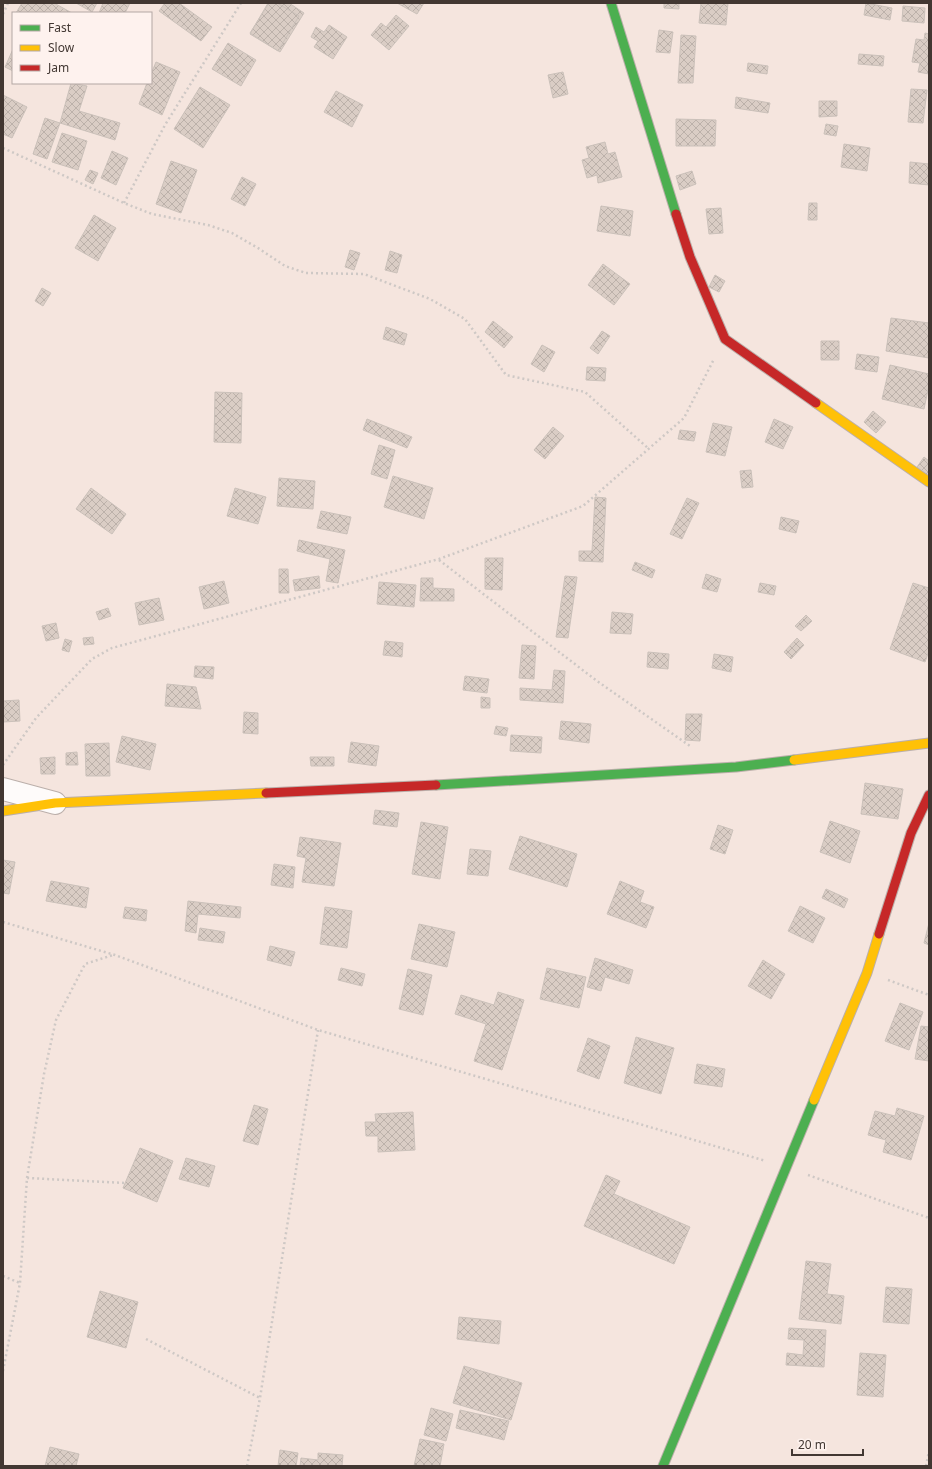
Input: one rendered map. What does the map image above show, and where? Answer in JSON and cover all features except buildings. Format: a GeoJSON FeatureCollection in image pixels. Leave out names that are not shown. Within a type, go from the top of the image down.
{"type":"FeatureCollection","features":[{"type":"Feature","properties":{"kind":"street"},"geometry":{"type":"LineString","coordinates":[[611,3],[658,161],[690,257],[725,339],[929,482]]}},
{"type":"Feature","properties":{"kind":"street"},"geometry":{"type":"LineString","coordinates":[[3,811],[55,803],[537,780],[720,768],[929,743]]}},
{"type":"Feature","properties":{"kind":"street"},"geometry":{"type":"LineString","coordinates":[[3,788],[55,803]]}},
{"type":"Feature","properties":{"kind":"street"},"geometry":{"type":"LineString","coordinates":[[664,1466],[867,973],[911,833],[929,795]]}},
{"type":"Feature","properties":{"kind":"path"},"geometry":{"type":"LineString","coordinates":[[3,14],[8,3]]}},
{"type":"Feature","properties":{"kind":"path"},"geometry":{"type":"LineString","coordinates":[[124,203],[165,126],[241,3]]}},
{"type":"Feature","properties":{"kind":"path"},"geometry":{"type":"LineString","coordinates":[[3,148],[124,203],[152,214],[208,225],[232,233],[258,248],[284,266],[306,273],[364,274],[430,299],[464,318],[506,375],[585,392],[649,449]]}},
{"type":"Feature","properties":{"kind":"path"},"geometry":{"type":"LineString","coordinates":[[3,765],[36,718],[92,659],[112,648],[439,559],[583,506],[684,418],[725,339]]}},
{"type":"Feature","properties":{"kind":"path"},"geometry":{"type":"LineString","coordinates":[[439,559],[616,695],[691,747]]}},
{"type":"Feature","properties":{"kind":"path"},"geometry":{"type":"LineString","coordinates":[[3,922],[115,955],[318,1030],[788,1168],[929,1218]]}},
{"type":"Feature","properties":{"kind":"path"},"geometry":{"type":"LineString","coordinates":[[3,1370],[20,1283],[27,1178],[44,1074],[56,1020],[85,964],[115,955]]}},
{"type":"Feature","properties":{"kind":"path"},"geometry":{"type":"LineString","coordinates":[[867,973],[929,995]]}},
{"type":"Feature","properties":{"kind":"path"},"geometry":{"type":"LineString","coordinates":[[247,1466],[260,1398],[318,1030]]}},
{"type":"Feature","properties":{"kind":"path"},"geometry":{"type":"LineString","coordinates":[[27,1178],[125,1183]]}},
{"type":"Feature","properties":{"kind":"path"},"geometry":{"type":"LineString","coordinates":[[3,1276],[20,1283]]}},
{"type":"Feature","properties":{"kind":"path"},"geometry":{"type":"LineString","coordinates":[[146,1338],[260,1398]]}},
{"type":"Feature","properties":{"kind":"path"},"geometry":{"type":"LineString","coordinates":[[926,1466],[929,1451]]}},
{"type":"Feature","properties":{"kind":"traffic: fast"},"geometry":{"type":"LineString","coordinates":[[611,3],[676,214]]}},
{"type":"Feature","properties":{"kind":"traffic: fast"},"geometry":{"type":"LineString","coordinates":[[436,785],[736,767],[794,760]]}},
{"type":"Feature","properties":{"kind":"traffic: fast"},"geometry":{"type":"LineString","coordinates":[[663,1466],[814,1100]]}},
{"type":"Feature","properties":{"kind":"traffic: slow"},"geometry":{"type":"LineString","coordinates":[[816,403],[929,482]]}},
{"type":"Feature","properties":{"kind":"traffic: slow"},"geometry":{"type":"LineString","coordinates":[[794,760],[929,743]]}},
{"type":"Feature","properties":{"kind":"traffic: slow"},"geometry":{"type":"LineString","coordinates":[[3,811],[55,803],[266,793]]}},
{"type":"Feature","properties":{"kind":"traffic: slow"},"geometry":{"type":"LineString","coordinates":[[814,1100],[867,973],[879,934]]}},
{"type":"Feature","properties":{"kind":"traffic: jam"},"geometry":{"type":"LineString","coordinates":[[676,214],[690,257],[725,339],[816,403]]}},
{"type":"Feature","properties":{"kind":"traffic: jam"},"geometry":{"type":"LineString","coordinates":[[266,793],[436,785]]}},
{"type":"Feature","properties":{"kind":"traffic: jam"},"geometry":{"type":"LineString","coordinates":[[879,934],[911,833],[929,795]]}}]}
